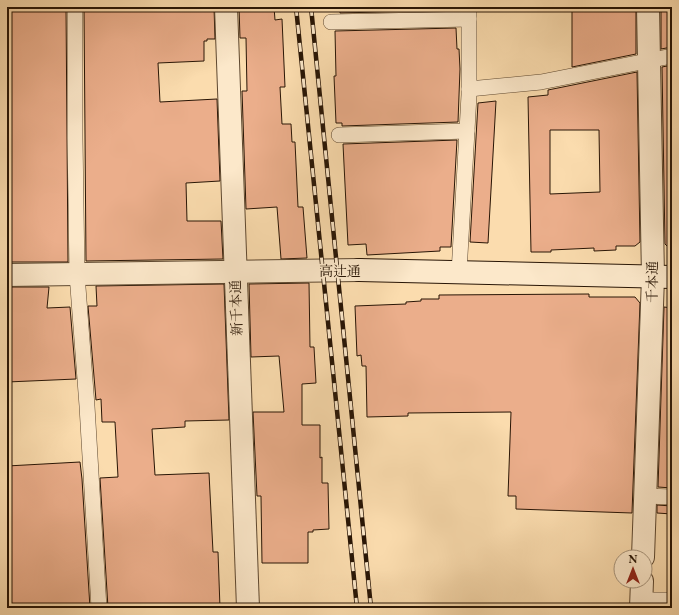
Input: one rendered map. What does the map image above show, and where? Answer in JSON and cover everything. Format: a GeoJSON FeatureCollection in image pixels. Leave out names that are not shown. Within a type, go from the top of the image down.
{"type":"FeatureCollection","features":[{"type":"Feature","properties":{"kind":"street","name":"新千本通"},"geometry":{"type":"LineString","coordinates":[[226,7],[248,608]]}},
{"type":"Feature","properties":{"kind":"street","name":"千本通"},"geometry":{"type":"LineString","coordinates":[[643,549],[662,276],[648,61],[648,7]]}},
{"type":"Feature","properties":{"kind":"street","name":"高辻通"},"geometry":{"type":"LineString","coordinates":[[7,275],[360,270],[662,276]]}},
{"type":"Feature","properties":{"kind":"lane"},"geometry":{"type":"LineString","coordinates":[[75,7],[77,274],[87,406],[99,608]]}},
{"type":"Feature","properties":{"kind":"lane"},"geometry":{"type":"LineString","coordinates":[[331,22],[469,13],[469,89],[458,273]]}},
{"type":"Feature","properties":{"kind":"lane"},"geometry":{"type":"LineString","coordinates":[[469,89],[541,82],[672,56]]}},
{"type":"Feature","properties":{"kind":"lane"},"geometry":{"type":"LineString","coordinates":[[338,135],[467,131]]}},
{"type":"Feature","properties":{"kind":"lane"},"geometry":{"type":"LineString","coordinates":[[646,496],[672,497]]}},
{"type":"Feature","properties":{"kind":"lane"},"geometry":{"type":"LineString","coordinates":[[642,596],[672,600]]}},
{"type":"Feature","properties":{"kind":"building"},"geometry":{"type":"Polygon","coordinates":[[[7,7],[66,7],[68,262],[7,262],[7,7]]]}},
{"type":"Feature","properties":{"kind":"building"},"geometry":{"type":"Polygon","coordinates":[[[84,7],[214,7],[215,39],[207,39],[207,41],[204,41],[204,61],[158,63],[160,102],[217,99],[220,181],[186,183],[187,221],[221,221],[223,259],[86,261],[84,7]]]}},
{"type":"Feature","properties":{"kind":"building"},"geometry":{"type":"Polygon","coordinates":[[[239,7],[274,7],[275,20],[282,19],[285,87],[280,87],[282,124],[291,124],[292,142],[295,142],[298,207],[303,207],[307,258],[281,259],[277,207],[246,209],[242,91],[247,91],[246,38],[240,38],[239,7]]]}},
{"type":"Feature","properties":{"kind":"building"},"geometry":{"type":"Polygon","coordinates":[[[340,7],[455,7],[455,10],[340,13],[340,7]]]}},
{"type":"Feature","properties":{"kind":"building"},"geometry":{"type":"Polygon","coordinates":[[[572,7],[636,7],[636,54],[572,67],[572,7]]]}},
{"type":"Feature","properties":{"kind":"building"},"geometry":{"type":"Polygon","coordinates":[[[672,7],[672,47],[661,49],[661,8],[672,7]]]}},
{"type":"Feature","properties":{"kind":"building"},"geometry":{"type":"Polygon","coordinates":[[[456,28],[460,69],[458,122],[342,126],[342,123],[336,123],[334,76],[336,76],[335,31],[456,28]]]}},
{"type":"Feature","properties":{"kind":"building"},"geometry":{"type":"Polygon","coordinates":[[[672,65],[672,251],[665,244],[662,67],[672,65]]]}},
{"type":"Feature","properties":{"kind":"building"},"geometry":{"type":"Polygon","coordinates":[[[637,72],[640,242],[635,246],[616,246],[616,250],[594,251],[594,248],[551,250],[551,252],[531,252],[528,97],[548,95],[548,90],[637,72]],[[550,130],[550,194],[600,192],[599,130],[550,130]]]}},
{"type":"Feature","properties":{"kind":"building"},"geometry":{"type":"Polygon","coordinates":[[[496,101],[488,243],[470,242],[478,103],[496,101]]]}},
{"type":"Feature","properties":{"kind":"building"},"geometry":{"type":"Polygon","coordinates":[[[457,140],[451,247],[440,247],[440,251],[367,255],[366,244],[348,245],[343,144],[457,140]]]}},
{"type":"Feature","properties":{"kind":"building"},"geometry":{"type":"Polygon","coordinates":[[[309,283],[310,347],[314,347],[316,383],[302,384],[302,425],[320,425],[322,483],[328,483],[329,529],[313,530],[313,532],[308,532],[308,563],[262,563],[261,496],[257,496],[253,412],[284,412],[279,356],[251,357],[249,284],[309,283]]]}},
{"type":"Feature","properties":{"kind":"building"},"geometry":{"type":"Polygon","coordinates":[[[224,284],[229,420],[185,421],[185,427],[152,429],[155,475],[209,473],[213,552],[218,552],[220,608],[108,608],[100,478],[118,477],[115,422],[102,422],[101,399],[96,400],[88,306],[97,306],[96,286],[224,284]]]}},
{"type":"Feature","properties":{"kind":"building"},"geometry":{"type":"Polygon","coordinates":[[[7,287],[49,287],[47,308],[70,307],[76,379],[7,382],[7,287]]]}},
{"type":"Feature","properties":{"kind":"building"},"geometry":{"type":"Polygon","coordinates":[[[589,294],[589,297],[635,297],[640,303],[632,513],[516,509],[516,496],[508,496],[511,412],[408,413],[408,416],[367,417],[366,366],[362,366],[361,355],[357,356],[355,306],[406,304],[406,302],[421,301],[421,299],[439,299],[439,295],[589,294]]]}},
{"type":"Feature","properties":{"kind":"building"},"geometry":{"type":"Polygon","coordinates":[[[664,307],[672,308],[672,488],[658,487],[664,307]]]}},
{"type":"Feature","properties":{"kind":"building"},"geometry":{"type":"Polygon","coordinates":[[[80,462],[90,608],[7,608],[7,466],[80,462]]]}},
{"type":"Feature","properties":{"kind":"building"},"geometry":{"type":"Polygon","coordinates":[[[657,505],[672,506],[672,514],[657,513],[657,505]]]}},
{"type":"Feature","properties":{"kind":"railway"},"geometry":{"type":"LineString","coordinates":[[296,7],[357,608]]}},
{"type":"Feature","properties":{"kind":"railway"},"geometry":{"type":"LineString","coordinates":[[311,7],[371,608]]}}]}
